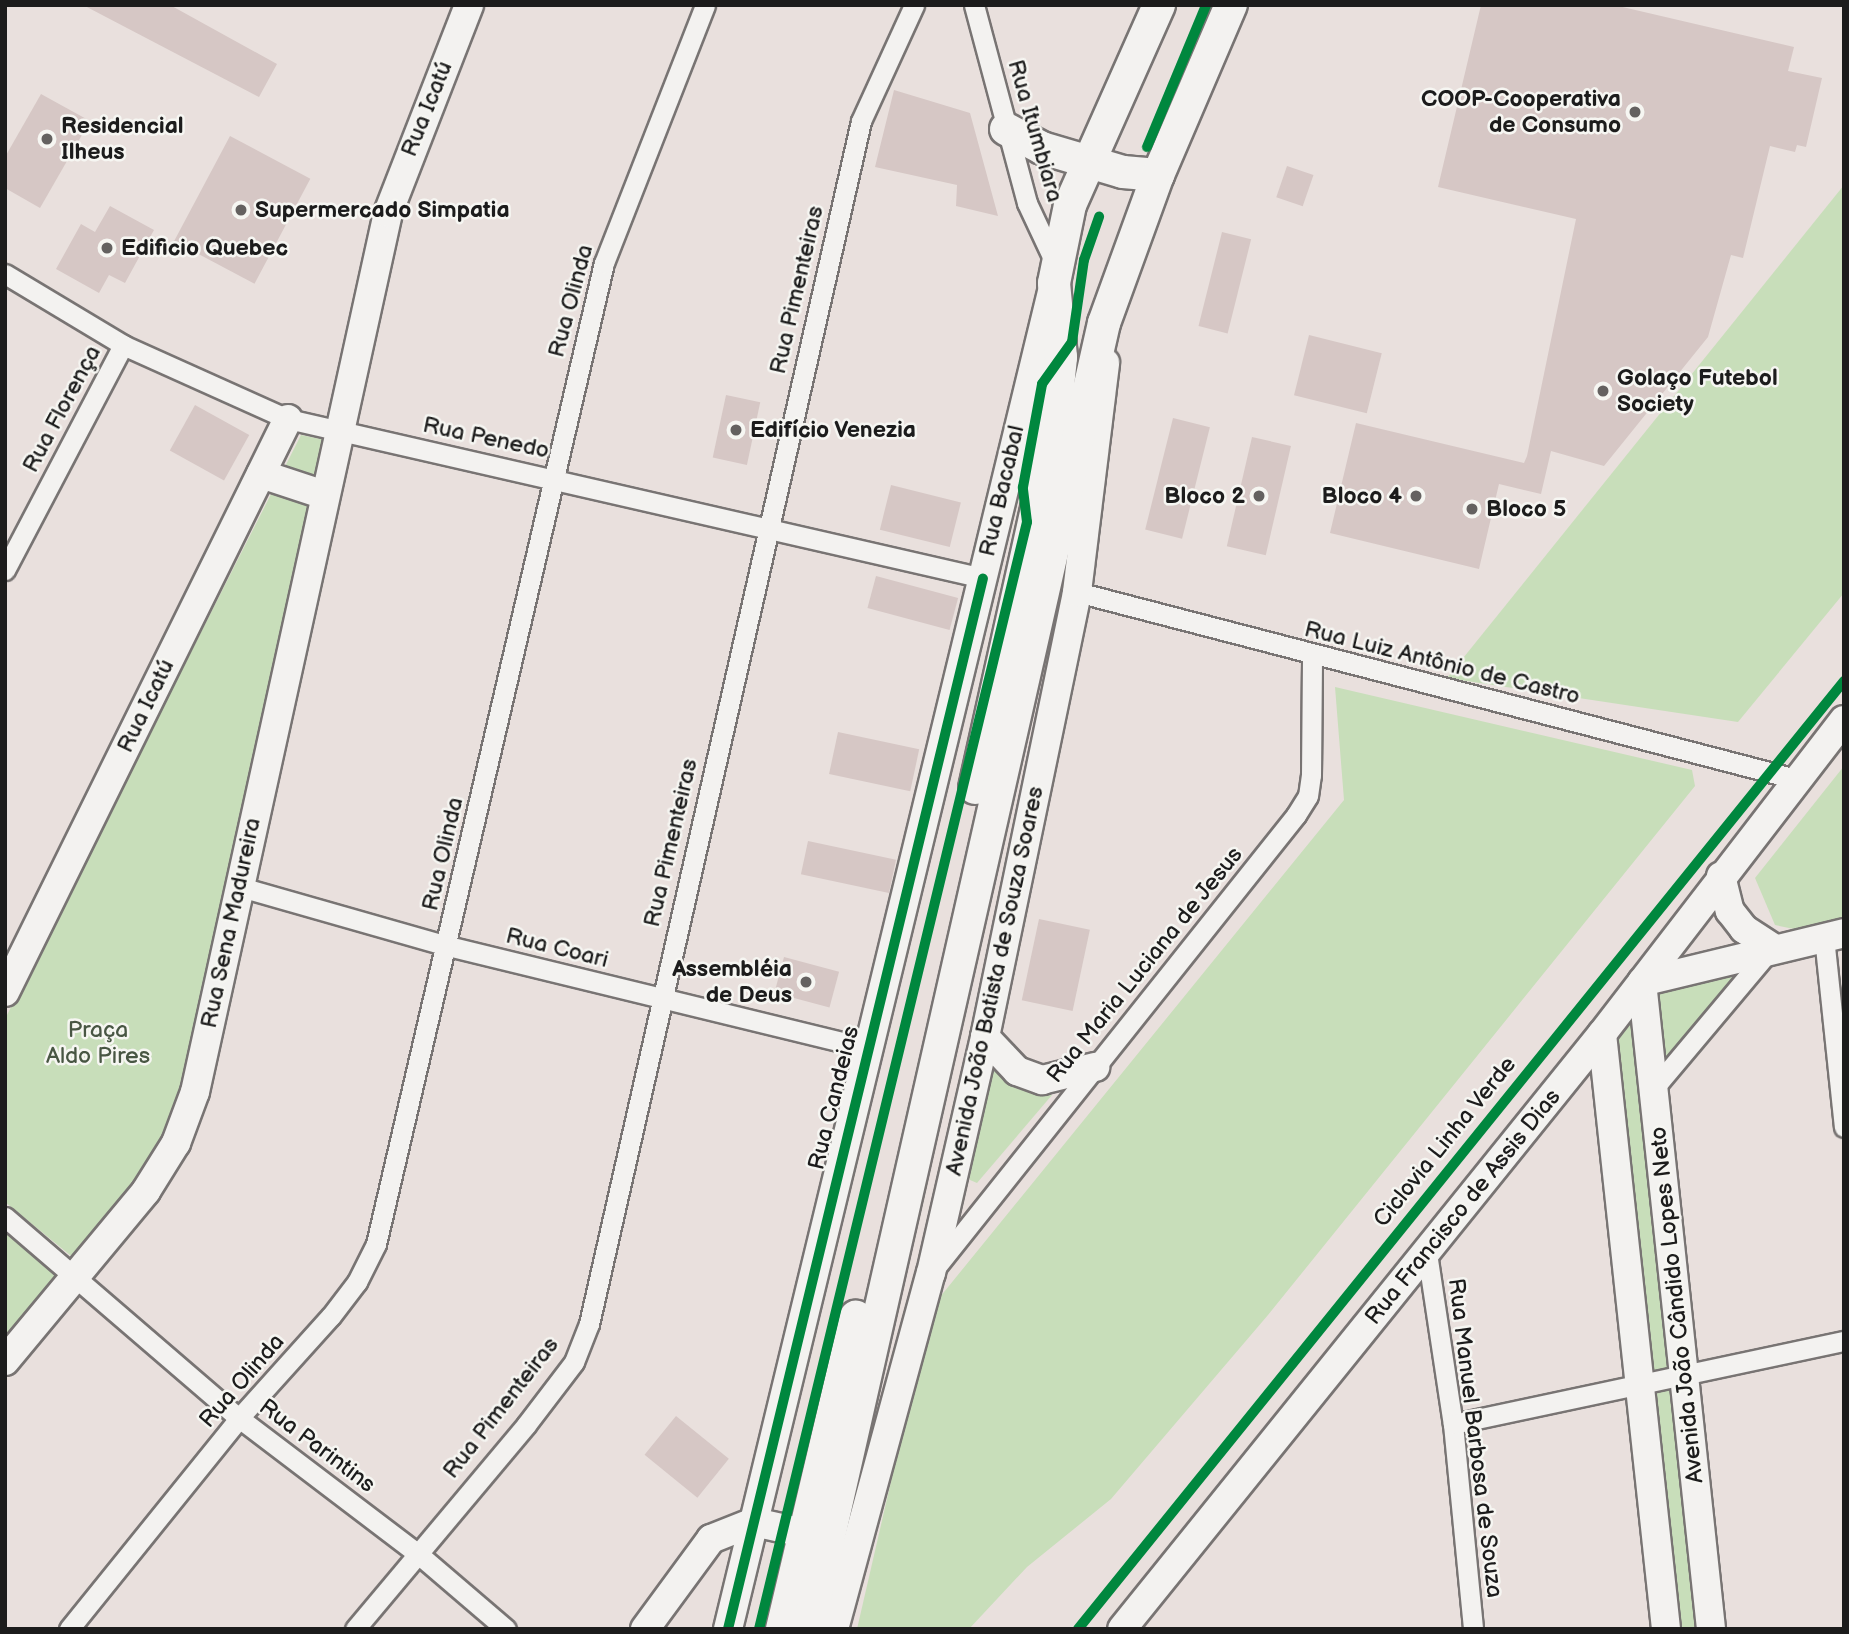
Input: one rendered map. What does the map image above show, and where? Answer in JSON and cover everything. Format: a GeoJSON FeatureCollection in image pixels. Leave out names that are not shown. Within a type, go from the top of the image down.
{"type":"FeatureCollection","features":[{"type":"Feature","properties":{"kind":"main road"},"geometry":{"type":"LineString","coordinates":[[782,1629],[829,1539],[1053,435],[1061,357],[1055,275],[1070,205],[1088,159],[1160,5]]}},
{"type":"Feature","properties":{"kind":"main road"},"geometry":{"type":"LineString","coordinates":[[807,1629],[1104,323],[1158,175],[1231,5]]}},
{"type":"Feature","properties":{"kind":"main road"},"geometry":{"type":"LineString","coordinates":[[1006,129],[1034,145],[1088,159],[1123,172],[1158,175]]}},
{"type":"Feature","properties":{"kind":"street","name":"Rua Icatú"},"geometry":{"type":"LineString","coordinates":[[340,430],[388,213],[470,5]]}},
{"type":"Feature","properties":{"kind":"street","name":"Rua Pimenteiras"},"geometry":{"type":"LineString","coordinates":[[355,1629],[574,1362],[589,1324],[618,1212],[660,999],[861,121],[914,5]]}},
{"type":"Feature","properties":{"kind":"street","name":"Rua Itumbiara"},"geometry":{"type":"LineString","coordinates":[[974,5],[1027,203],[1055,275]]}},
{"type":"Feature","properties":{"kind":"street","name":"Rua Olinda"},"geometry":{"type":"LineString","coordinates":[[69,1629],[239,1418],[331,1316],[357,1282],[376,1244],[448,946],[552,477],[604,263],[700,6]]}},
{"type":"Feature","properties":{"kind":"street","name":"Rua Penedo"},"geometry":{"type":"LineString","coordinates":[[5,274],[123,345],[288,419],[552,477],[768,530],[983,578]]}},
{"type":"Feature","properties":{"kind":"street","name":"Rua Bacabal"},"geometry":{"type":"LineString","coordinates":[[983,578],[1055,275]]}},
{"type":"Feature","properties":{"kind":"street","name":"Avenida João Batista de Souza Soares"},"geometry":{"type":"LineString","coordinates":[[834,1629],[829,1539],[931,1273],[985,1037],[1077,592],[1105,377],[1104,323]]}},
{"type":"Feature","properties":{"kind":"street","name":"Rua Florença"},"geometry":{"type":"LineString","coordinates":[[5,570],[123,345]]}},
{"type":"Feature","properties":{"kind":"street","name":"Rua Icatú"},"geometry":{"type":"LineString","coordinates":[[5,992],[288,419]]}},
{"type":"Feature","properties":{"kind":"street","name":"Rua Sena Madureira"},"geometry":{"type":"LineString","coordinates":[[5,1361],[74,1274],[146,1191],[176,1143],[195,1092],[237,886],[340,430]]}},
{"type":"Feature","properties":{"kind":"street"},"geometry":{"type":"LineString","coordinates":[[261,474],[325,495]]}},
{"type":"Feature","properties":{"kind":"street","name":"Rua Candeias"},"geometry":{"type":"LineString","coordinates":[[728,1629],[983,578]]}},
{"type":"Feature","properties":{"kind":"street","name":"Rua Luiz Antônio de Castro"},"geometry":{"type":"LineString","coordinates":[[1077,592],[1796,779]]}},
{"type":"Feature","properties":{"kind":"street","name":"Rua Maria Luciana de Jesus"},"geometry":{"type":"LineString","coordinates":[[931,1273],[1308,796],[1312,655]]}},
{"type":"Feature","properties":{"kind":"street","name":"Rua Francisco de Assis Dias"},"geometry":{"type":"LineString","coordinates":[[1122,1629],[1602,1034],[1796,779],[1842,724]]}},
{"type":"Feature","properties":{"kind":"street"},"geometry":{"type":"LineString","coordinates":[[1721,876],[1730,911],[1744,929],[1772,947]]}},
{"type":"Feature","properties":{"kind":"street","name":"Rua Coari"},"geometry":{"type":"LineString","coordinates":[[237,886],[448,946],[868,1048]]}},
{"type":"Feature","properties":{"kind":"street"},"geometry":{"type":"LineString","coordinates":[[1642,982],[1772,947],[1834,935],[1844,1127]]}},
{"type":"Feature","properties":{"kind":"street"},"geometry":{"type":"LineString","coordinates":[[1655,1087],[1772,947]]}},
{"type":"Feature","properties":{"kind":"street","name":"Avenida João Cândido Lopes Neto"},"geometry":{"type":"LineString","coordinates":[[1642,982],[1711,1629]]}},
{"type":"Feature","properties":{"kind":"street","name":"Avenida João Cândido Lopes Neto"},"geometry":{"type":"LineString","coordinates":[[1602,1034],[1642,1385],[1666,1629]]}},
{"type":"Feature","properties":{"kind":"street"},"geometry":{"type":"LineString","coordinates":[[985,1037],[1017,1071],[1042,1080],[1095,1067]]}},
{"type":"Feature","properties":{"kind":"street","name":"Rua Parintins"},"geometry":{"type":"LineString","coordinates":[[5,1217],[239,1418],[417,1553],[506,1629]]}},
{"type":"Feature","properties":{"kind":"street","name":"Rua Manuel Barbosa de Souza"},"geometry":{"type":"LineString","coordinates":[[1427,1253],[1453,1424],[1474,1629]]}},
{"type":"Feature","properties":{"kind":"street"},"geometry":{"type":"LineString","coordinates":[[1453,1424],[1844,1341]]}},
{"type":"Feature","properties":{"kind":"street"},"geometry":{"type":"LineString","coordinates":[[645,1629],[711,1539],[754,1522],[829,1539]]}},
{"type":"Feature","properties":{"kind":"green space"},"geometry":{"type":"Polygon","coordinates":[[[1844,185],[1844,593],[1738,722],[1447,678],[1844,185]]]}},
{"type":"Feature","properties":{"kind":"green space","name":"Praça Aldo Pires"},"geometry":{"type":"Polygon","coordinates":[[[301,435],[331,441],[183,1090],[169,1141],[76,1260],[5,1202],[5,1019],[301,435]]]}},
{"type":"Feature","properties":{"kind":"green space"},"geometry":{"type":"Polygon","coordinates":[[[1335,687],[1692,770],[1695,786],[1268,1315],[1111,1499],[1027,1567],[969,1629],[857,1629],[931,1308],[1344,800],[1335,687]]]}},
{"type":"Feature","properties":{"kind":"green space"},"geometry":{"type":"Polygon","coordinates":[[[1844,766],[1844,920],[1794,929],[1775,925],[1755,878],[1844,766]]]}},
{"type":"Feature","properties":{"kind":"green space"},"geometry":{"type":"Polygon","coordinates":[[[1758,958],[1665,1060],[1657,993],[1758,958]]]}},
{"type":"Feature","properties":{"kind":"green space"},"geometry":{"type":"Polygon","coordinates":[[[1639,1008],[1699,1629],[1681,1629],[1615,1037],[1639,1008]]]}},
{"type":"Feature","properties":{"kind":"green space"},"geometry":{"type":"Polygon","coordinates":[[[993,1065],[1052,1095],[977,1183],[970,1180],[967,1171],[993,1065]]]}},
{"type":"Feature","properties":{"kind":"green space"},"geometry":{"type":"Polygon","coordinates":[[[5,1228],[63,1276],[5,1347],[5,1228]]]}},
{"type":"Feature","properties":{"kind":"building"},"geometry":{"type":"Polygon","coordinates":[[[83,5],[170,5],[277,64],[259,97],[83,5]]]}},
{"type":"Feature","properties":{"kind":"building"},"geometry":{"type":"Polygon","coordinates":[[[1481,5],[1614,5],[1794,47],[1788,71],[1822,78],[1806,147],[1797,145],[1795,152],[1770,146],[1743,258],[1731,255],[1708,337],[1604,466],[1551,451],[1541,494],[1499,484],[1479,569],[1330,533],[1356,423],[1524,463],[1527,456],[1576,219],[1438,187],[1481,5]]]}},
{"type":"Feature","properties":{"kind":"building"},"geometry":{"type":"Polygon","coordinates":[[[894,90],[970,113],[998,216],[956,206],[957,185],[875,167],[894,90]]]}},
{"type":"Feature","properties":{"kind":"building","name":"Residencial Ilheus"},"geometry":{"type":"Polygon","coordinates":[[[41,94],[90,121],[40,208],[5,188],[5,157],[41,94]]]}},
{"type":"Feature","properties":{"kind":"building","name":"Supermercado Simpatia"},"geometry":{"type":"Polygon","coordinates":[[[230,136],[310,179],[254,284],[174,241],[230,136]]]}},
{"type":"Feature","properties":{"kind":"building"},"geometry":{"type":"Polygon","coordinates":[[[1287,166],[1313,175],[1303,206],[1276,197],[1287,166]]]}},
{"type":"Feature","properties":{"kind":"building","name":"Edificio Quebec"},"geometry":{"type":"Polygon","coordinates":[[[110,206],[154,230],[125,283],[109,275],[99,293],[56,269],[81,224],[95,232],[110,206]]]}},
{"type":"Feature","properties":{"kind":"building"},"geometry":{"type":"Polygon","coordinates":[[[1222,232],[1251,239],[1228,333],[1199,326],[1222,232]]]}},
{"type":"Feature","properties":{"kind":"building"},"geometry":{"type":"Polygon","coordinates":[[[1309,335],[1382,353],[1367,413],[1294,395],[1309,335]]]}},
{"type":"Feature","properties":{"kind":"building","name":"Edifício Venezia"},"geometry":{"type":"Polygon","coordinates":[[[726,395],[760,402],[747,465],[713,458],[726,395]]]}},
{"type":"Feature","properties":{"kind":"building"},"geometry":{"type":"Polygon","coordinates":[[[195,405],[249,435],[224,481],[170,450],[195,405]]]}},
{"type":"Feature","properties":{"kind":"building"},"geometry":{"type":"Polygon","coordinates":[[[1173,418],[1210,427],[1182,539],[1145,530],[1173,418]]]}},
{"type":"Feature","properties":{"kind":"building","name":"Bloco 2"},"geometry":{"type":"Polygon","coordinates":[[[1252,437],[1291,446],[1266,555],[1227,546],[1252,437]]]}},
{"type":"Feature","properties":{"kind":"building"},"geometry":{"type":"Polygon","coordinates":[[[891,485],[961,502],[950,547],[880,530],[891,485]]]}},
{"type":"Feature","properties":{"kind":"building"},"geometry":{"type":"Polygon","coordinates":[[[876,576],[958,598],[950,630],[867,608],[876,576]]]}},
{"type":"Feature","properties":{"kind":"building"},"geometry":{"type":"Polygon","coordinates":[[[838,732],[919,749],[910,791],[829,774],[838,732]]]}},
{"type":"Feature","properties":{"kind":"building"},"geometry":{"type":"Polygon","coordinates":[[[808,841],[896,860],[889,893],[801,874],[808,841]]]}},
{"type":"Feature","properties":{"kind":"building"},"geometry":{"type":"Polygon","coordinates":[[[1039,919],[1090,930],[1073,1011],[1022,1000],[1039,919]]]}},
{"type":"Feature","properties":{"kind":"building","name":"Assembléia de Deus"},"geometry":{"type":"Polygon","coordinates":[[[784,957],[839,972],[829,1007],[774,993],[784,957]]]}},
{"type":"Feature","properties":{"kind":"building"},"geometry":{"type":"Polygon","coordinates":[[[676,1416],[729,1459],[697,1498],[645,1455],[676,1416]]]}},
{"type":"Feature","properties":{"kind":"cycle path"},"geometry":{"type":"LineString","coordinates":[[1147,147],[1206,5]]}},
{"type":"Feature","properties":{"kind":"cycle path"},"geometry":{"type":"LineString","coordinates":[[759,1629],[1027,522],[1023,487],[1042,384],[1072,342],[1084,260],[1099,217]]}},
{"type":"Feature","properties":{"kind":"cycle path"},"geometry":{"type":"LineString","coordinates":[[728,1629],[983,578]]}},
{"type":"Feature","properties":{"kind":"cycle path","name":"Ciclovia Linha Verde"},"geometry":{"type":"LineString","coordinates":[[1078,1629],[1844,681]]}},
{"type":"Feature","properties":{"kind":"place","name":"COOP-Cooperativa de Consumo"},"geometry":{"type":"Point","coordinates":[1635,112]}},
{"type":"Feature","properties":{"kind":"place","name":"Residencial Ilheus"},"geometry":{"type":"Point","coordinates":[47,139]}},
{"type":"Feature","properties":{"kind":"place","name":"Supermercado Simpatia"},"geometry":{"type":"Point","coordinates":[241,210]}},
{"type":"Feature","properties":{"kind":"place","name":"Edificio Quebec"},"geometry":{"type":"Point","coordinates":[107,248]}},
{"type":"Feature","properties":{"kind":"place","name":"Golaço Futebol Society"},"geometry":{"type":"Point","coordinates":[1603,391]}},
{"type":"Feature","properties":{"kind":"place","name":"Edifício Venezia"},"geometry":{"type":"Point","coordinates":[736,430]}},
{"type":"Feature","properties":{"kind":"place","name":"Bloco 2"},"geometry":{"type":"Point","coordinates":[1259,496]}},
{"type":"Feature","properties":{"kind":"place","name":"Bloco 4"},"geometry":{"type":"Point","coordinates":[1416,496]}},
{"type":"Feature","properties":{"kind":"place","name":"Bloco 5"},"geometry":{"type":"Point","coordinates":[1472,509]}},
{"type":"Feature","properties":{"kind":"place","name":"Assembléia de Deus"},"geometry":{"type":"Point","coordinates":[806,982]}}]}
